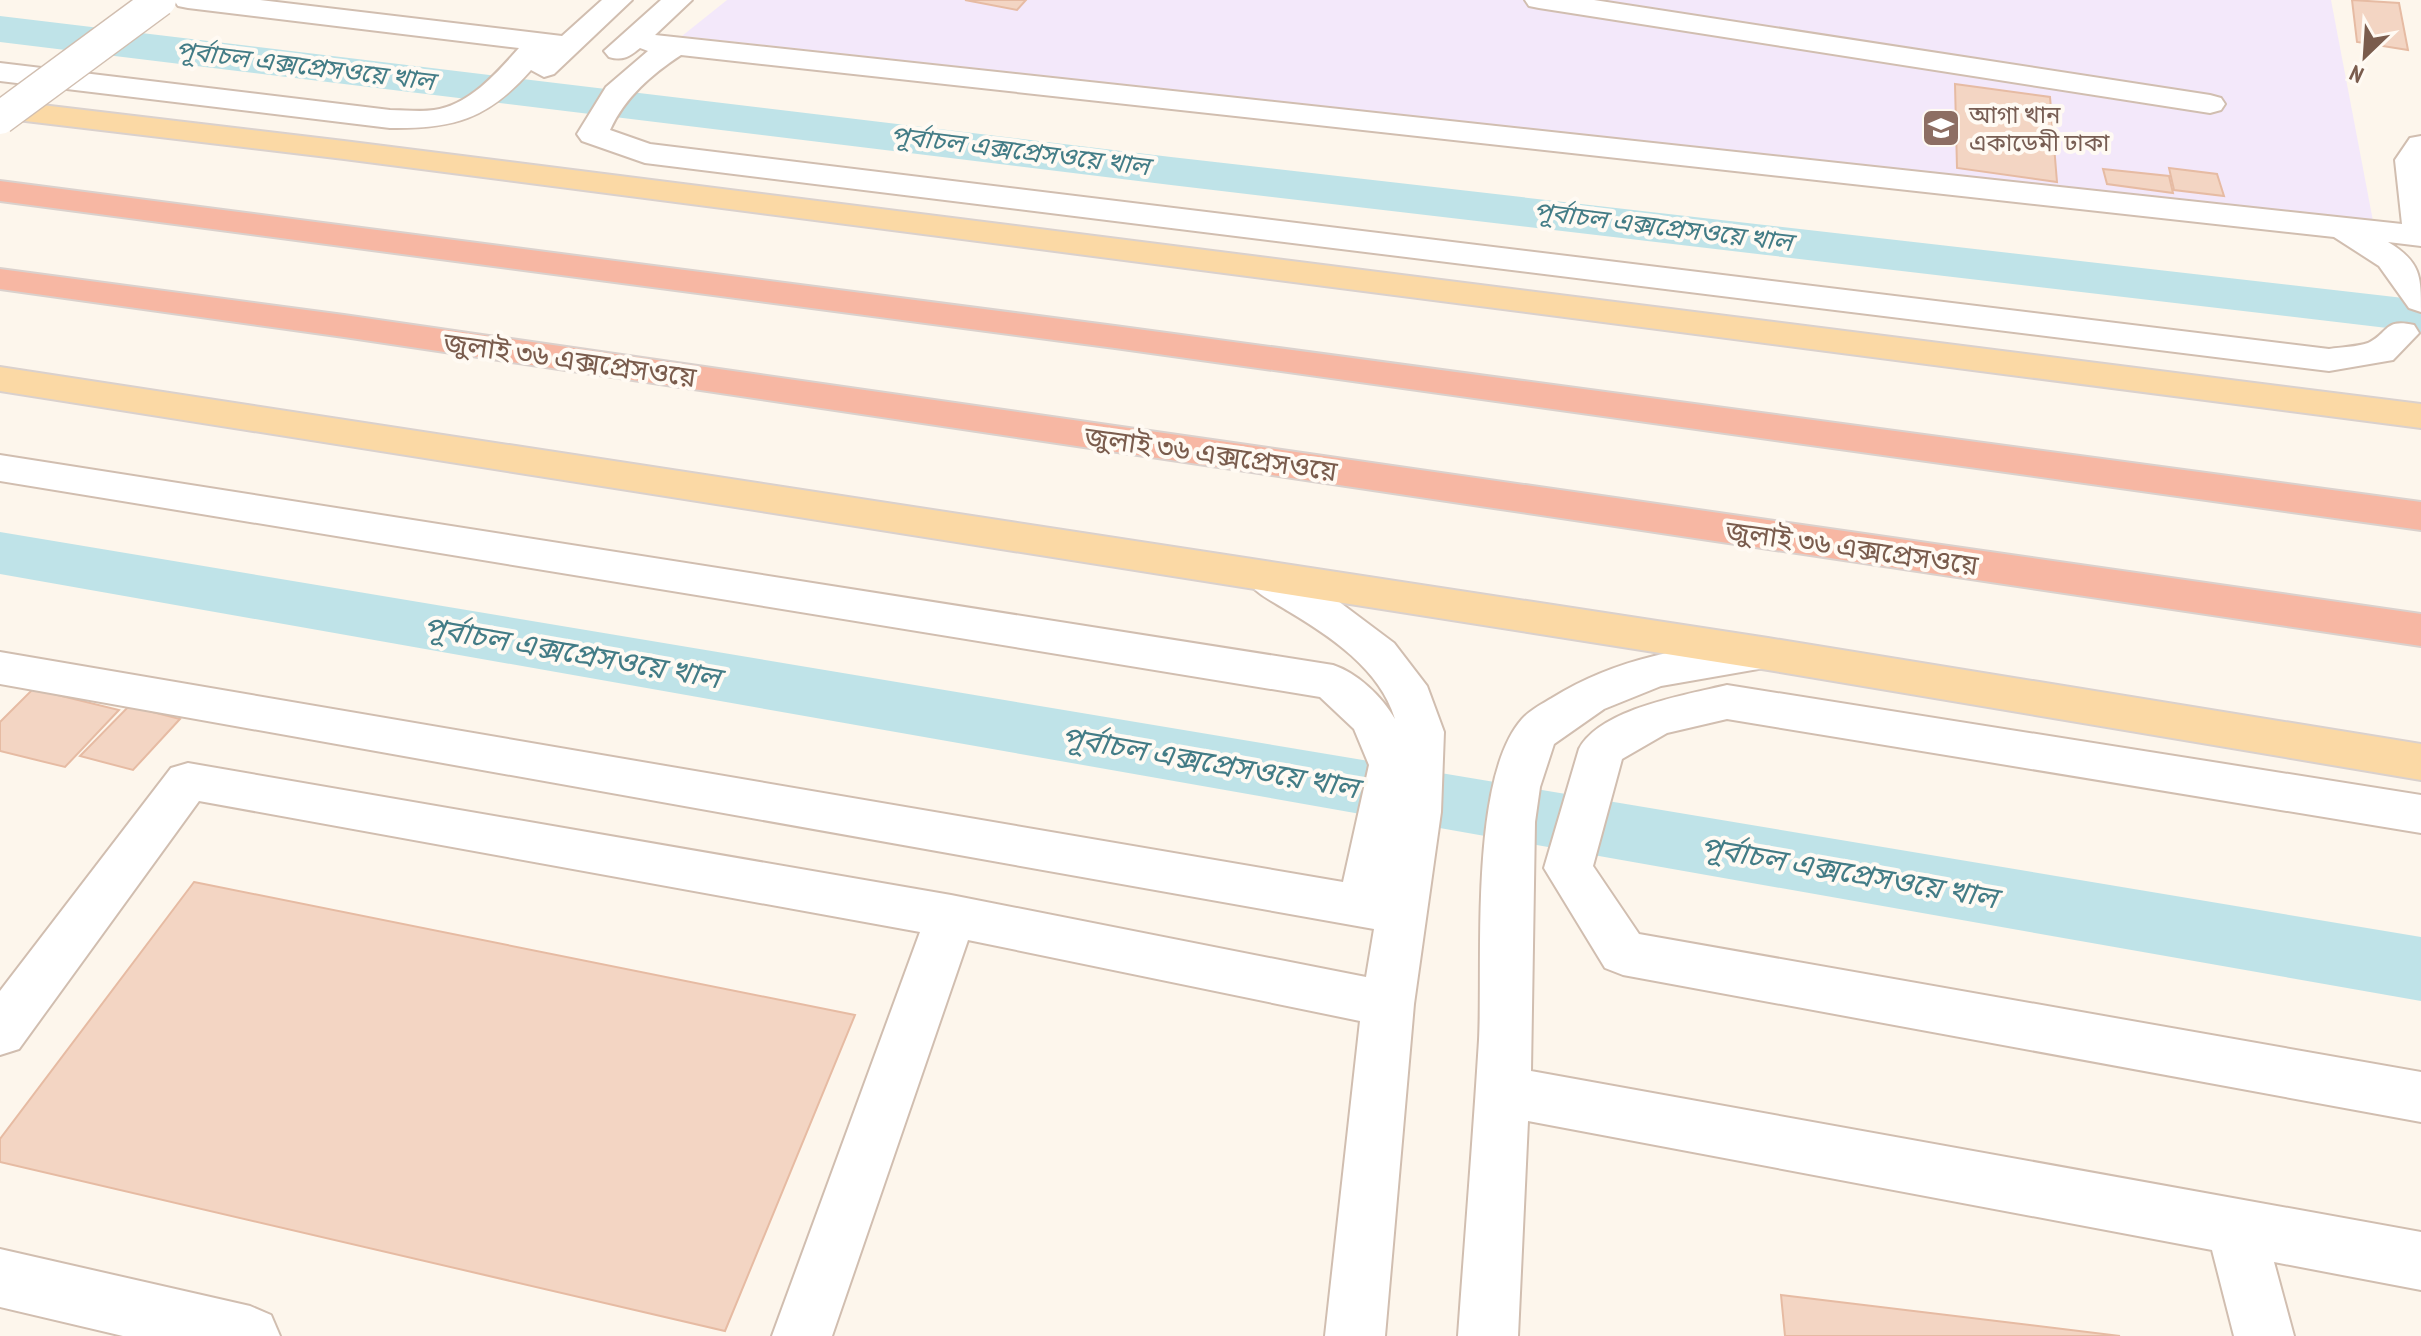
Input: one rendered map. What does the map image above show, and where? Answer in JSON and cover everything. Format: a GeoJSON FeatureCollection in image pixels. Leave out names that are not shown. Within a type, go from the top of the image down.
{"type":"FeatureCollection","features":[{"type":"Feature","properties":{"kind":"highway"},"geometry":{"type":"LineString","coordinates":[[0,191],[1115,337],[2421,516]]}},
{"type":"Feature","properties":{"kind":"highway","name":"জুলাই ৩৬ এক্সপ্রেসওয়ে"},"geometry":{"type":"LineString","coordinates":[[0,279],[344,326],[2421,630]]}},
{"type":"Feature","properties":{"kind":"main road"},"geometry":{"type":"LineString","coordinates":[[0,109],[344,150],[2421,416]]}},
{"type":"Feature","properties":{"kind":"main road"},"geometry":{"type":"LineString","coordinates":[[0,379],[1768,654],[2421,762]]}},
{"type":"Feature","properties":{"kind":"street"},"geometry":{"type":"LineString","coordinates":[[0,118],[161,0],[243,6]]}},
{"type":"Feature","properties":{"kind":"street"},"geometry":{"type":"LineString","coordinates":[[188,0],[548,49]]}},
{"type":"Feature","properties":{"kind":"street"},"geometry":{"type":"LineString","coordinates":[[0,72],[390,119],[435,119],[479,112],[548,49],[618,0]]}},
{"type":"Feature","properties":{"kind":"street"},"geometry":{"type":"LineString","coordinates":[[664,193],[601,162],[574,139],[601,112],[628,55],[678,0]]}},
{"type":"Feature","properties":{"kind":"street"},"geometry":{"type":"LineString","coordinates":[[1539,0],[2210,104]]}},
{"type":"Feature","properties":{"kind":"street"},"geometry":{"type":"LineString","coordinates":[[628,55],[678,44],[2304,224],[2391,259],[2421,301]]}},
{"type":"Feature","properties":{"kind":"street"},"geometry":{"type":"LineString","coordinates":[[344,150],[423,137],[479,112],[529,83],[548,49]]}},
{"type":"Feature","properties":{"kind":"street"},"geometry":{"type":"LineString","coordinates":[[583,128],[645,153],[2329,360],[2380,352],[2401,333]]}},
{"type":"Feature","properties":{"kind":"street"},"geometry":{"type":"LineString","coordinates":[[2304,224],[2361,247],[2420,236],[2411,160],[2421,145]]}},
{"type":"Feature","properties":{"kind":"street"},"geometry":{"type":"LineString","coordinates":[[2374,411],[2421,403]]}},
{"type":"Feature","properties":{"kind":"street"},"geometry":{"type":"LineString","coordinates":[[0,468],[1333,682],[1372,719],[1392,765],[1382,910],[1390,991],[1355,1336]]}},
{"type":"Feature","properties":{"kind":"street"},"geometry":{"type":"LineString","coordinates":[[1265,577],[1323,612],[1379,654],[1411,698],[1421,732],[1417,812],[1382,910]]}},
{"type":"Feature","properties":{"kind":"street"},"geometry":{"type":"LineString","coordinates":[[1488,1336],[1507,995],[1507,890],[1519,770],[1536,733],[1592,694],[1633,676],[1681,663],[1768,654]]}},
{"type":"Feature","properties":{"kind":"street"},"geometry":{"type":"LineString","coordinates":[[0,668],[1382,910]]}},
{"type":"Feature","properties":{"kind":"street"},"geometry":{"type":"LineString","coordinates":[[2421,814],[1727,702],[1655,719],[1602,749],[1568,868],[1623,953],[2421,1097]]}},
{"type":"Feature","properties":{"kind":"street"},"geometry":{"type":"LineString","coordinates":[[0,1032],[188,781],[1390,991]]}},
{"type":"Feature","properties":{"kind":"street"},"geometry":{"type":"LineString","coordinates":[[802,1336],[951,916]]}},
{"type":"Feature","properties":{"kind":"street"},"geometry":{"type":"LineString","coordinates":[[1502,1091],[2421,1261]]}},
{"type":"Feature","properties":{"kind":"street"},"geometry":{"type":"LineString","coordinates":[[2235,1226],[2264,1336]]}},
{"type":"Feature","properties":{"kind":"street"},"geometry":{"type":"LineString","coordinates":[[1,1280],[250,1336]]}},
{"type":"Feature","properties":{"kind":"shaded area","name":"আগা খান একাডেমী ঢাকা"},"geometry":{"type":"Polygon","coordinates":[[[727,0],[2331,0],[2373,221],[682,36],[727,0]]]}},
{"type":"Feature","properties":{"kind":"building"},"geometry":{"type":"Polygon","coordinates":[[[965,0],[1026,0],[1017,10],[965,0]]]}},
{"type":"Feature","properties":{"kind":"building"},"geometry":{"type":"Polygon","coordinates":[[[2352,0],[2399,3],[2408,50],[2357,42],[2352,0]]]}},
{"type":"Feature","properties":{"kind":"building"},"geometry":{"type":"Polygon","coordinates":[[[1955,84],[2050,97],[2057,182],[1957,168],[1955,84]]]}},
{"type":"Feature","properties":{"kind":"building"},"geometry":{"type":"Polygon","coordinates":[[[2169,168],[2217,174],[2224,196],[2174,190],[2169,168]]]}},
{"type":"Feature","properties":{"kind":"building"},"geometry":{"type":"Polygon","coordinates":[[[2103,169],[2169,176],[2173,193],[2107,184],[2103,169]]]}},
{"type":"Feature","properties":{"kind":"building"},"geometry":{"type":"Polygon","coordinates":[[[33,689],[119,710],[65,767],[0,751],[0,722],[33,689]]]}},
{"type":"Feature","properties":{"kind":"building"},"geometry":{"type":"Polygon","coordinates":[[[129,706],[180,719],[133,770],[80,756],[129,706]]]}},
{"type":"Feature","properties":{"kind":"building"},"geometry":{"type":"Polygon","coordinates":[[[194,882],[855,1015],[725,1331],[0,1162],[0,1139],[194,882]]]}},
{"type":"Feature","properties":{"kind":"building"},"geometry":{"type":"Polygon","coordinates":[[[1781,1295],[2120,1336],[1785,1336],[1781,1295]]]}},
{"type":"Feature","properties":{"kind":"waterway","name":"পূর্বাচল এক্সপ্রেসওয়ে খাল"},"geometry":{"type":"LineString","coordinates":[[0,29],[1171,171],[2421,316]]}},
{"type":"Feature","properties":{"kind":"waterway","name":"পূর্বাচল এক্সপ্রেসওয়ে খাল"},"geometry":{"type":"LineString","coordinates":[[0,553],[2421,969]]}},
{"type":"Feature","properties":{"kind":"place","name":"আগা খান একাডেমী ঢাকা"},"geometry":{"type":"Point","coordinates":[1941,128]}}]}
